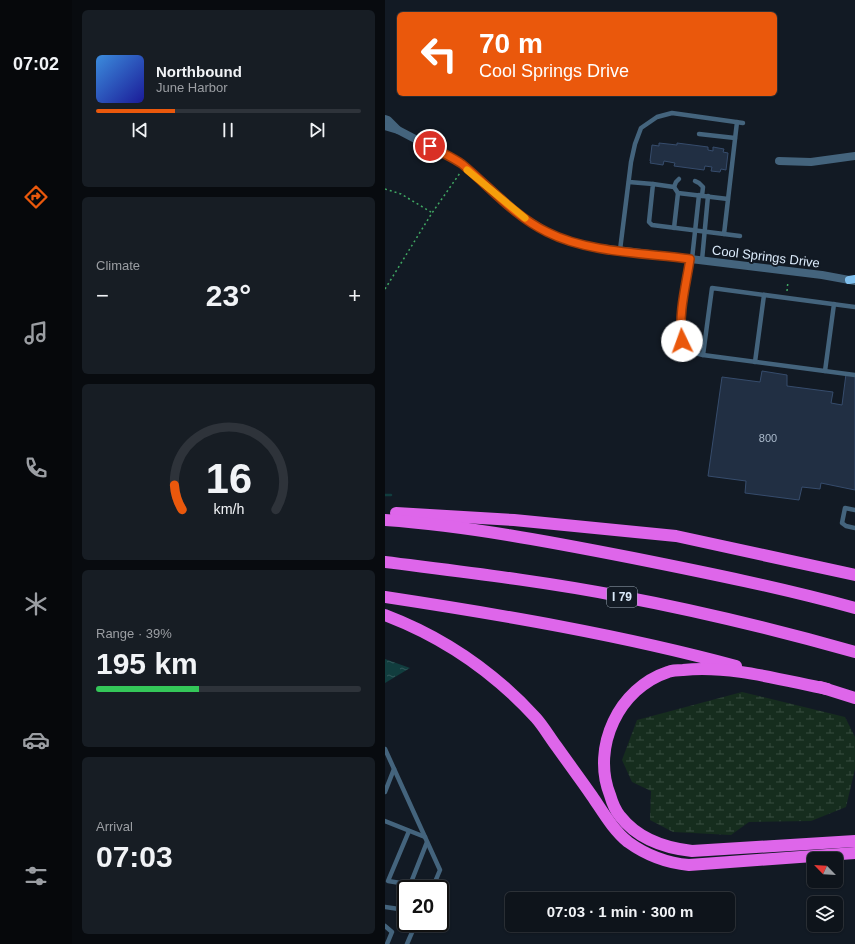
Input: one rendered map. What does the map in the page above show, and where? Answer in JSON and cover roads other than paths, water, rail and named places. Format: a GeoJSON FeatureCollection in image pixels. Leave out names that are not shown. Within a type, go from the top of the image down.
{"type":"FeatureCollection","features":[{"type":"Feature","properties":{"kind":"highway"},"geometry":{"type":"LineString","coordinates":[[385,512],[514,520],[676,536],[855,575]]}},
{"type":"Feature","properties":{"kind":"highway"},"geometry":{"type":"LineString","coordinates":[[385,520],[414,522],[547,541],[754,583],[855,608]]}},
{"type":"Feature","properties":{"kind":"highway","name":"I 79"},"geometry":{"type":"LineString","coordinates":[[385,562],[519,579],[625,597],[795,635],[855,652]]}},
{"type":"Feature","properties":{"kind":"highway"},"geometry":{"type":"LineString","coordinates":[[385,596],[635,641],[827,689],[855,698]]}},
{"type":"Feature","properties":{"kind":"highway"},"geometry":{"type":"LineString","coordinates":[[385,615],[432,636],[461,653],[507,688],[537,719],[617,831],[627,841],[647,853],[675,864],[689,865],[855,853]]}},
{"type":"Feature","properties":{"kind":"highway"},"geometry":{"type":"LineString","coordinates":[[827,689],[737,671],[701,668],[669,672],[649,681],[621,706],[605,742],[603,759],[604,775],[607,788],[620,816],[642,835],[668,847],[692,851],[855,841]]}},
{"type":"Feature","properties":{"kind":"street","name":"Cool Springs Drive"},"geometry":{"type":"LineString","coordinates":[[386,121],[398,130],[430,146],[464,167],[524,218],[547,232],[568,241],[620,250],[853,280]]}},
{"type":"Feature","properties":{"kind":"street"},"geometry":{"type":"LineString","coordinates":[[779,162],[811,162],[855,156]]}},
{"type":"Feature","properties":{"kind":"lane"},"geometry":{"type":"LineString","coordinates":[[620,250],[631,162],[641,128],[657,117],[672,113],[743,123]]}},
{"type":"Feature","properties":{"kind":"lane"},"geometry":{"type":"LineString","coordinates":[[724,234],[737,122]]}},
{"type":"Feature","properties":{"kind":"lane"},"geometry":{"type":"LineString","coordinates":[[699,134],[735,138]]}},
{"type":"Feature","properties":{"kind":"lane"},"geometry":{"type":"LineString","coordinates":[[674,187],[679,179]]}},
{"type":"Feature","properties":{"kind":"lane"},"geometry":{"type":"LineString","coordinates":[[695,181],[703,188],[682,308],[681,334],[682,341],[687,349],[703,355],[855,375]]}},
{"type":"Feature","properties":{"kind":"lane"},"geometry":{"type":"LineString","coordinates":[[629,182],[674,187],[678,193],[674,228]]}},
{"type":"Feature","properties":{"kind":"lane"},"geometry":{"type":"LineString","coordinates":[[653,184],[649,222],[652,226],[740,236]]}},
{"type":"Feature","properties":{"kind":"lane"},"geometry":{"type":"LineString","coordinates":[[678,193],[728,199]]}},
{"type":"Feature","properties":{"kind":"lane"},"geometry":{"type":"LineString","coordinates":[[702,260],[708,196]]}},
{"type":"Feature","properties":{"kind":"lane"},"geometry":{"type":"LineString","coordinates":[[703,355],[712,288],[855,308]]}},
{"type":"Feature","properties":{"kind":"lane"},"geometry":{"type":"LineString","coordinates":[[755,362],[764,295]]}},
{"type":"Feature","properties":{"kind":"lane"},"geometry":{"type":"LineString","coordinates":[[825,371],[834,304]]}},
{"type":"Feature","properties":{"kind":"lane"},"geometry":{"type":"LineString","coordinates":[[855,510],[845,508],[842,523],[846,526],[855,528]]}},
{"type":"Feature","properties":{"kind":"lane"},"geometry":{"type":"LineString","coordinates":[[385,749],[440,870],[436,880]]}},
{"type":"Feature","properties":{"kind":"lane"},"geometry":{"type":"LineString","coordinates":[[385,792],[394,769]]}},
{"type":"Feature","properties":{"kind":"lane"},"geometry":{"type":"LineString","coordinates":[[385,821],[425,837]]}},
{"type":"Feature","properties":{"kind":"lane"},"geometry":{"type":"LineString","coordinates":[[397,883],[388,881],[409,831]]}},
{"type":"Feature","properties":{"kind":"lane"},"geometry":{"type":"LineString","coordinates":[[412,880],[427,842]]}},
{"type":"Feature","properties":{"kind":"lane"},"geometry":{"type":"LineString","coordinates":[[385,907],[397,909]]}},
{"type":"Feature","properties":{"kind":"lane"},"geometry":{"type":"LineString","coordinates":[[385,926],[392,932],[387,944]]}},
{"type":"Feature","properties":{"kind":"lane"},"geometry":{"type":"LineString","coordinates":[[407,944],[412,932]]}},
{"type":"Feature","properties":{"kind":"water"},"geometry":{"type":"Polygon","coordinates":[[[385,659],[410,668],[385,683],[385,659]]]}},
{"type":"Feature","properties":{"kind":"waterway"},"geometry":{"type":"LineString","coordinates":[[385,495],[391,495]]}}]}
